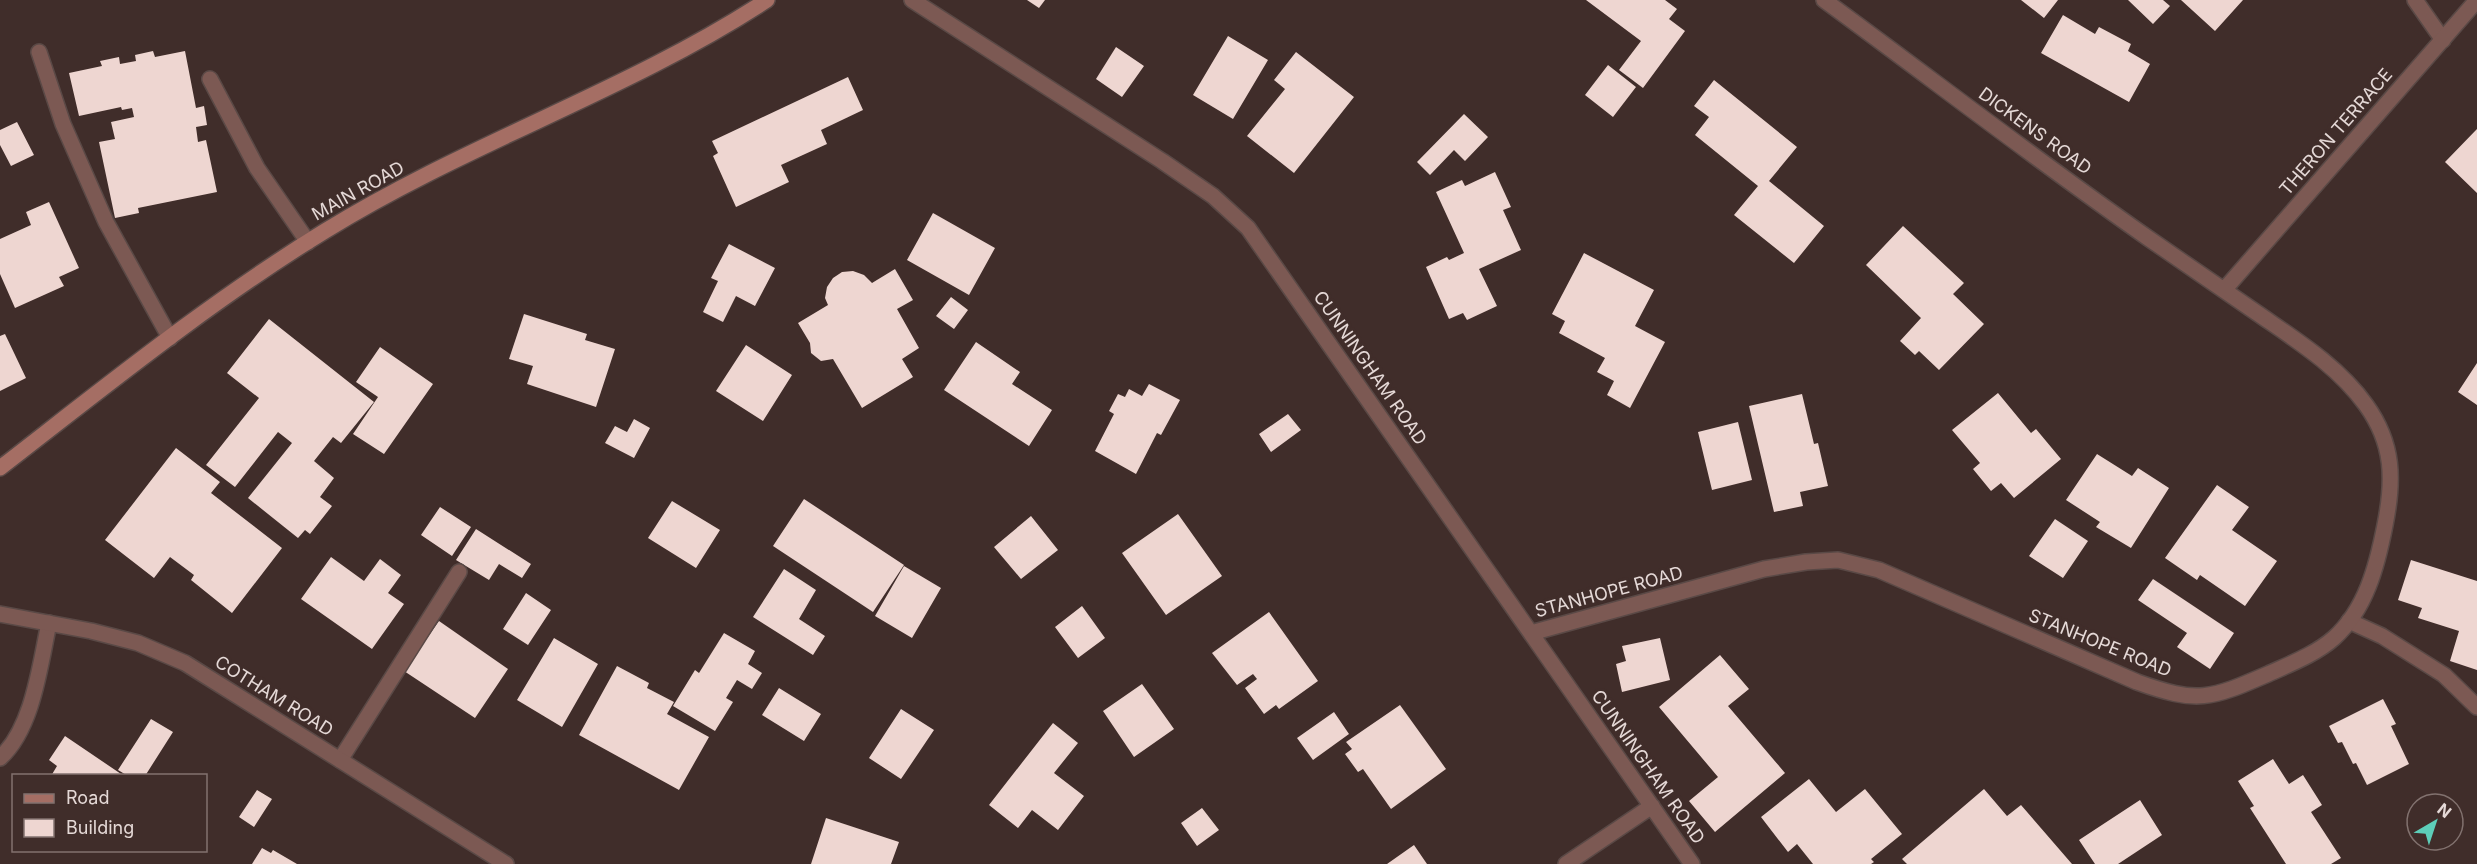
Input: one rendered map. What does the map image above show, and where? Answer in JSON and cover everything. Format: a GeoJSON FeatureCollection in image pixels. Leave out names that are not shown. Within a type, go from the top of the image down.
{"type":"FeatureCollection","features":[{"type":"Feature","properties":{"kind":"main road","name":"MAIN ROAD"},"geometry":{"type":"LineString","coordinates":[[0,468],[211,307],[308,242],[403,188],[482,147],[636,74],[735,21],[767,0]]}},
{"type":"Feature","properties":{"kind":"street","name":"CUNNINGHAM ROAD"},"geometry":{"type":"LineString","coordinates":[[912,0],[1171,167],[1213,196],[1248,228],[1692,864]]}},
{"type":"Feature","properties":{"kind":"street","name":"DICKENS ROAD"},"geometry":{"type":"LineString","coordinates":[[1824,0],[2146,236],[2224,290]]}},
{"type":"Feature","properties":{"kind":"street"},"geometry":{"type":"LineString","coordinates":[[2415,0],[2443,40]]}},
{"type":"Feature","properties":{"kind":"street","name":"THERON TERRACE"},"geometry":{"type":"LineString","coordinates":[[2224,290],[2477,0]]}},
{"type":"Feature","properties":{"kind":"street"},"geometry":{"type":"LineString","coordinates":[[39,52],[63,124],[106,222],[170,338]]}},
{"type":"Feature","properties":{"kind":"street"},"geometry":{"type":"LineString","coordinates":[[210,79],[257,168],[308,242]]}},
{"type":"Feature","properties":{"kind":"street","name":"STANHOPE ROAD"},"geometry":{"type":"LineString","coordinates":[[1531,633],[1764,569],[1806,562],[1838,560],[1879,570],[2137,682],[2168,693],[2195,698],[2227,692],[2297,662],[2333,639],[2349,621],[2370,586],[2390,502],[2391,462],[2383,432],[2366,404],[2336,370],[2224,290]]}},
{"type":"Feature","properties":{"kind":"street"},"geometry":{"type":"LineString","coordinates":[[340,760],[459,572]]}},
{"type":"Feature","properties":{"kind":"street","name":"COTHAM ROAD"},"geometry":{"type":"LineString","coordinates":[[0,614],[91,631],[138,644],[185,663],[506,864]]}},
{"type":"Feature","properties":{"kind":"street"},"geometry":{"type":"LineString","coordinates":[[2349,621],[2382,636],[2444,675],[2477,707]]}},
{"type":"Feature","properties":{"kind":"street"},"geometry":{"type":"LineString","coordinates":[[0,758],[8,751],[19,732],[33,695],[50,623]]}},
{"type":"Feature","properties":{"kind":"street"},"geometry":{"type":"LineString","coordinates":[[1566,864],[1652,806]]}},
{"type":"Feature","properties":{"kind":"building"},"geometry":{"type":"Polygon","coordinates":[[[1027,0],[1045,0],[1039,8],[1027,0]]]}},
{"type":"Feature","properties":{"kind":"building"},"geometry":{"type":"Polygon","coordinates":[[[1586,0],[1665,0],[1677,9],[1669,19],[1685,31],[1643,88],[1619,70],[1641,41],[1586,0]]]}},
{"type":"Feature","properties":{"kind":"building"},"geometry":{"type":"Polygon","coordinates":[[[2021,0],[2058,0],[2044,18],[2021,0]]]}},
{"type":"Feature","properties":{"kind":"building"},"geometry":{"type":"Polygon","coordinates":[[[2128,0],[2163,0],[2170,6],[2153,24],[2128,0]]]}},
{"type":"Feature","properties":{"kind":"building"},"geometry":{"type":"Polygon","coordinates":[[[2181,0],[2243,0],[2215,31],[2181,0]]]}},
{"type":"Feature","properties":{"kind":"building"},"geometry":{"type":"Polygon","coordinates":[[[2063,15],[2095,34],[2099,27],[2131,44],[2128,51],[2150,64],[2129,102],[2041,53],[2063,15]]]}},
{"type":"Feature","properties":{"kind":"building"},"geometry":{"type":"Polygon","coordinates":[[[1228,36],[1268,60],[1233,119],[1193,95],[1228,36]]]}},
{"type":"Feature","properties":{"kind":"building"},"geometry":{"type":"Polygon","coordinates":[[[1116,47],[1144,66],[1122,97],[1096,79],[1116,47]]]}},
{"type":"Feature","properties":{"kind":"building"},"geometry":{"type":"Polygon","coordinates":[[[153,51],[155,57],[185,51],[196,108],[204,106],[207,125],[196,127],[198,142],[206,140],[217,192],[138,208],[139,213],[115,218],[99,142],[115,139],[111,122],[134,117],[132,108],[122,110],[121,107],[79,116],[69,73],[102,66],[100,61],[119,57],[120,64],[136,61],[135,55],[153,51]]]}},
{"type":"Feature","properties":{"kind":"building"},"geometry":{"type":"Polygon","coordinates":[[[1296,52],[1354,97],[1294,173],[1247,136],[1285,89],[1274,80],[1296,52]]]}},
{"type":"Feature","properties":{"kind":"building"},"geometry":{"type":"Polygon","coordinates":[[[1608,65],[1636,87],[1613,117],[1585,95],[1608,65]]]}},
{"type":"Feature","properties":{"kind":"building"},"geometry":{"type":"Polygon","coordinates":[[[848,77],[863,110],[821,130],[827,144],[781,165],[789,182],[736,207],[713,156],[718,153],[712,141],[848,77]]]}},
{"type":"Feature","properties":{"kind":"building"},"geometry":{"type":"Polygon","coordinates":[[[1714,80],[1797,147],[1769,181],[1824,226],[1794,263],[1734,215],[1758,186],[1695,135],[1709,117],[1694,106],[1714,80]]]}},
{"type":"Feature","properties":{"kind":"building"},"geometry":{"type":"Polygon","coordinates":[[[1464,114],[1488,137],[1465,161],[1454,150],[1430,175],[1417,162],[1464,114]]]}},
{"type":"Feature","properties":{"kind":"building"},"geometry":{"type":"Polygon","coordinates":[[[17,122],[34,155],[11,166],[0,145],[0,130],[17,122]]]}},
{"type":"Feature","properties":{"kind":"building"},"geometry":{"type":"Polygon","coordinates":[[[2477,129],[2477,193],[2445,162],[2477,129]]]}},
{"type":"Feature","properties":{"kind":"building"},"geometry":{"type":"Polygon","coordinates":[[[1495,172],[1511,207],[1503,210],[1521,250],[1479,269],[1497,306],[1467,320],[1463,313],[1449,319],[1426,267],[1447,257],[1449,260],[1464,253],[1436,192],[1462,180],[1465,186],[1495,172]]]}},
{"type":"Feature","properties":{"kind":"building"},"geometry":{"type":"Polygon","coordinates":[[[49,202],[79,268],[59,277],[64,286],[15,308],[0,274],[0,239],[31,225],[26,212],[49,202]]]}},
{"type":"Feature","properties":{"kind":"building"},"geometry":{"type":"Polygon","coordinates":[[[933,213],[995,248],[969,295],[907,260],[933,213]]]}},
{"type":"Feature","properties":{"kind":"building"},"geometry":{"type":"Polygon","coordinates":[[[1903,226],[1964,283],[1953,294],[1984,324],[1939,370],[1919,351],[1915,355],[1900,341],[1921,318],[1866,265],[1903,226]]]}},
{"type":"Feature","properties":{"kind":"building"},"geometry":{"type":"Polygon","coordinates":[[[729,244],[775,268],[755,306],[736,296],[723,322],[703,312],[718,281],[711,278],[729,244]]]}},
{"type":"Feature","properties":{"kind":"building"},"geometry":{"type":"Polygon","coordinates":[[[1584,253],[1654,290],[1635,326],[1665,342],[1630,408],[1607,395],[1614,381],[1597,372],[1605,358],[1559,333],[1565,321],[1552,314],[1584,253]]]}},
{"type":"Feature","properties":{"kind":"building"},"geometry":{"type":"Polygon","coordinates":[[[895,269],[913,300],[897,309],[919,348],[902,359],[913,377],[862,408],[833,359],[821,361],[811,353],[810,343],[798,323],[828,305],[825,298],[827,287],[833,278],[842,272],[853,271],[864,275],[872,283],[895,269]]]}},
{"type":"Feature","properties":{"kind":"building"},"geometry":{"type":"Polygon","coordinates":[[[951,297],[968,310],[954,329],[936,316],[951,297]]]}},
{"type":"Feature","properties":{"kind":"building"},"geometry":{"type":"Polygon","coordinates":[[[524,314],[587,334],[585,340],[615,349],[596,407],[527,384],[533,366],[509,359],[524,314]]]}},
{"type":"Feature","properties":{"kind":"building"},"geometry":{"type":"Polygon","coordinates":[[[269,319],[374,402],[341,443],[333,437],[314,461],[334,478],[320,497],[332,506],[310,534],[305,530],[298,538],[248,498],[292,443],[278,432],[235,487],[206,465],[259,398],[227,373],[269,319]]]}},
{"type":"Feature","properties":{"kind":"building"},"geometry":{"type":"Polygon","coordinates":[[[5,334],[26,378],[0,391],[0,336],[5,334]]]}},
{"type":"Feature","properties":{"kind":"building"},"geometry":{"type":"Polygon","coordinates":[[[976,342],[1020,372],[1012,384],[1052,410],[1029,446],[944,390],[976,342]]]}},
{"type":"Feature","properties":{"kind":"building"},"geometry":{"type":"Polygon","coordinates":[[[746,345],[792,375],[763,421],[716,391],[746,345]]]}},
{"type":"Feature","properties":{"kind":"building"},"geometry":{"type":"Polygon","coordinates":[[[380,347],[433,384],[384,454],[353,434],[378,397],[356,382],[380,347]]]}},
{"type":"Feature","properties":{"kind":"building"},"geometry":{"type":"Polygon","coordinates":[[[2477,363],[2477,405],[2458,392],[2477,363]]]}},
{"type":"Feature","properties":{"kind":"building"},"geometry":{"type":"Polygon","coordinates":[[[1149,384],[1180,400],[1161,435],[1157,433],[1136,474],[1095,451],[1114,414],[1109,411],[1118,394],[1125,397],[1129,389],[1142,396],[1149,384]]]}},
{"type":"Feature","properties":{"kind":"building"},"geometry":{"type":"Polygon","coordinates":[[[1998,393],[2031,433],[2036,429],[2061,459],[2014,498],[2001,483],[1991,491],[1973,469],[1980,463],[1952,430],[1998,393]]]}},
{"type":"Feature","properties":{"kind":"building"},"geometry":{"type":"Polygon","coordinates":[[[1802,394],[1814,444],[1818,443],[1828,486],[1800,492],[1803,506],[1774,512],[1749,406],[1802,394]]]}},
{"type":"Feature","properties":{"kind":"building"},"geometry":{"type":"Polygon","coordinates":[[[1288,414],[1301,430],[1271,452],[1259,434],[1288,414]]]}},
{"type":"Feature","properties":{"kind":"building"},"geometry":{"type":"Polygon","coordinates":[[[634,419],[650,428],[634,458],[605,443],[615,426],[627,432],[634,419]]]}},
{"type":"Feature","properties":{"kind":"building"},"geometry":{"type":"Polygon","coordinates":[[[1738,422],[1752,480],[1712,490],[1698,432],[1738,422]]]}},
{"type":"Feature","properties":{"kind":"building"},"geometry":{"type":"Polygon","coordinates":[[[176,448],[220,482],[211,493],[282,548],[232,613],[191,580],[194,575],[170,557],[154,578],[105,540],[176,448]]]}},
{"type":"Feature","properties":{"kind":"building"},"geometry":{"type":"Polygon","coordinates":[[[2097,454],[2132,476],[2138,468],[2169,488],[2131,548],[2096,527],[2100,522],[2066,500],[2097,454]]]}},
{"type":"Feature","properties":{"kind":"building"},"geometry":{"type":"Polygon","coordinates":[[[2217,485],[2249,507],[2232,530],[2277,561],[2245,606],[2200,575],[2197,580],[2165,558],[2217,485]]]}},
{"type":"Feature","properties":{"kind":"building"},"geometry":{"type":"Polygon","coordinates":[[[804,499],[904,565],[873,612],[773,546],[804,499]]]}},
{"type":"Feature","properties":{"kind":"building"},"geometry":{"type":"Polygon","coordinates":[[[672,501],[720,530],[696,568],[648,538],[672,501]]]}},
{"type":"Feature","properties":{"kind":"building"},"geometry":{"type":"Polygon","coordinates":[[[440,507],[471,527],[452,556],[421,535],[440,507]]]}},
{"type":"Feature","properties":{"kind":"building"},"geometry":{"type":"Polygon","coordinates":[[[1178,514],[1222,576],[1166,615],[1122,553],[1178,514]]]}},
{"type":"Feature","properties":{"kind":"building"},"geometry":{"type":"Polygon","coordinates":[[[1031,516],[1058,550],[1021,579],[994,547],[1031,516]]]}},
{"type":"Feature","properties":{"kind":"building"},"geometry":{"type":"Polygon","coordinates":[[[2055,519],[2088,541],[2063,578],[2029,556],[2055,519]]]}},
{"type":"Feature","properties":{"kind":"building"},"geometry":{"type":"Polygon","coordinates":[[[476,529],[531,564],[522,578],[499,564],[489,580],[456,560],[476,529]]]}},
{"type":"Feature","properties":{"kind":"building"},"geometry":{"type":"Polygon","coordinates":[[[331,557],[364,581],[380,559],[401,575],[388,593],[404,604],[372,649],[301,599],[331,557]]]}},
{"type":"Feature","properties":{"kind":"building"},"geometry":{"type":"Polygon","coordinates":[[[2411,560],[2477,581],[2477,670],[2450,661],[2459,631],[2418,618],[2422,608],[2398,600],[2411,560]]]}},
{"type":"Feature","properties":{"kind":"building"},"geometry":{"type":"Polygon","coordinates":[[[904,566],[941,588],[912,638],[875,616],[904,566]]]}},
{"type":"Feature","properties":{"kind":"building"},"geometry":{"type":"Polygon","coordinates":[[[784,569],[816,590],[799,619],[825,636],[813,655],[753,617],[784,569]]]}},
{"type":"Feature","properties":{"kind":"building"},"geometry":{"type":"Polygon","coordinates":[[[2153,579],[2234,633],[2210,669],[2177,647],[2187,633],[2138,600],[2153,579]]]}},
{"type":"Feature","properties":{"kind":"building"},"geometry":{"type":"Polygon","coordinates":[[[526,593],[551,610],[528,645],[503,629],[526,593]]]}},
{"type":"Feature","properties":{"kind":"building"},"geometry":{"type":"Polygon","coordinates":[[[1082,606],[1105,638],[1078,658],[1055,627],[1082,606]]]}},
{"type":"Feature","properties":{"kind":"building"},"geometry":{"type":"Polygon","coordinates":[[[1269,612],[1318,681],[1279,709],[1276,705],[1264,714],[1245,688],[1257,679],[1253,674],[1237,685],[1212,653],[1269,612]]]}},
{"type":"Feature","properties":{"kind":"building"},"geometry":{"type":"Polygon","coordinates":[[[439,621],[508,669],[475,718],[404,671],[439,621]]]}},
{"type":"Feature","properties":{"kind":"building"},"geometry":{"type":"Polygon","coordinates":[[[724,633],[755,651],[748,664],[762,673],[752,689],[737,680],[726,698],[733,702],[715,731],[673,706],[695,670],[699,673],[724,633]]]}},
{"type":"Feature","properties":{"kind":"building"},"geometry":{"type":"Polygon","coordinates":[[[554,638],[598,664],[562,727],[517,700],[554,638]]]}},
{"type":"Feature","properties":{"kind":"building"},"geometry":{"type":"Polygon","coordinates":[[[1660,638],[1670,680],[1622,692],[1616,664],[1626,661],[1622,646],[1660,638]]]}},
{"type":"Feature","properties":{"kind":"building"},"geometry":{"type":"Polygon","coordinates":[[[1720,655],[1749,689],[1728,706],[1785,773],[1715,832],[1689,801],[1718,777],[1659,707],[1720,655]]]}},
{"type":"Feature","properties":{"kind":"building"},"geometry":{"type":"Polygon","coordinates":[[[617,666],[649,683],[647,688],[674,702],[667,714],[709,737],[679,790],[579,735],[617,666]]]}},
{"type":"Feature","properties":{"kind":"building"},"geometry":{"type":"Polygon","coordinates":[[[1142,684],[1174,729],[1134,757],[1103,711],[1142,684]]]}},
{"type":"Feature","properties":{"kind":"building"},"geometry":{"type":"Polygon","coordinates":[[[779,688],[821,714],[804,741],[762,715],[779,688]]]}},
{"type":"Feature","properties":{"kind":"building"},"geometry":{"type":"Polygon","coordinates":[[[2383,699],[2396,724],[2391,726],[2409,764],[2367,785],[2356,763],[2353,764],[2342,742],[2338,743],[2329,726],[2383,699]]]}},
{"type":"Feature","properties":{"kind":"building"},"geometry":{"type":"Polygon","coordinates":[[[1400,705],[1446,769],[1391,809],[1363,769],[1358,772],[1345,754],[1352,749],[1346,742],[1400,705]]]}},
{"type":"Feature","properties":{"kind":"building"},"geometry":{"type":"Polygon","coordinates":[[[901,709],[934,730],[901,779],[869,758],[901,709]]]}},
{"type":"Feature","properties":{"kind":"building"},"geometry":{"type":"Polygon","coordinates":[[[1334,712],[1349,734],[1313,760],[1297,738],[1334,712]]]}},
{"type":"Feature","properties":{"kind":"building"},"geometry":{"type":"Polygon","coordinates":[[[151,719],[173,732],[146,774],[125,774],[118,770],[151,719]]]}},
{"type":"Feature","properties":{"kind":"building"},"geometry":{"type":"Polygon","coordinates":[[[1053,723],[1078,743],[1054,773],[1084,796],[1058,830],[1032,810],[1018,828],[989,805],[1053,723]]]}},
{"type":"Feature","properties":{"kind":"building"},"geometry":{"type":"Polygon","coordinates":[[[65,736],[121,774],[52,774],[57,766],[49,760],[65,736]]]}},
{"type":"Feature","properties":{"kind":"building"},"geometry":{"type":"Polygon","coordinates":[[[2273,759],[2289,784],[2303,775],[2322,805],[2311,812],[2341,858],[2331,864],[2286,864],[2250,808],[2254,806],[2238,781],[2273,759]]]}},
{"type":"Feature","properties":{"kind":"building"},"geometry":{"type":"Polygon","coordinates":[[[1809,779],[1836,812],[1865,789],[1902,834],[1871,859],[1874,862],[1871,864],[1813,864],[1797,844],[1788,852],[1761,817],[1809,779]]]}},
{"type":"Feature","properties":{"kind":"building"},"geometry":{"type":"Polygon","coordinates":[[[1984,789],[2007,816],[2021,805],[2072,864],[1907,864],[1902,859],[1984,789]]]}},
{"type":"Feature","properties":{"kind":"building"},"geometry":{"type":"Polygon","coordinates":[[[257,790],[272,799],[254,827],[239,817],[257,790]]]}},
{"type":"Feature","properties":{"kind":"building"},"geometry":{"type":"Polygon","coordinates":[[[2140,800],[2162,835],[2118,864],[2095,864],[2079,840],[2140,800]]]}},
{"type":"Feature","properties":{"kind":"building"},"geometry":{"type":"Polygon","coordinates":[[[1202,808],[1219,830],[1197,846],[1181,823],[1202,808]]]}},
{"type":"Feature","properties":{"kind":"building"},"geometry":{"type":"Polygon","coordinates":[[[826,818],[899,842],[891,864],[811,864],[826,818]]]}},
{"type":"Feature","properties":{"kind":"building"},"geometry":{"type":"Polygon","coordinates":[[[1414,845],[1427,864],[1387,864],[1414,845]]]}},
{"type":"Feature","properties":{"kind":"building"},"geometry":{"type":"Polygon","coordinates":[[[262,848],[271,853],[273,850],[297,864],[252,864],[262,848]]]}}]}
